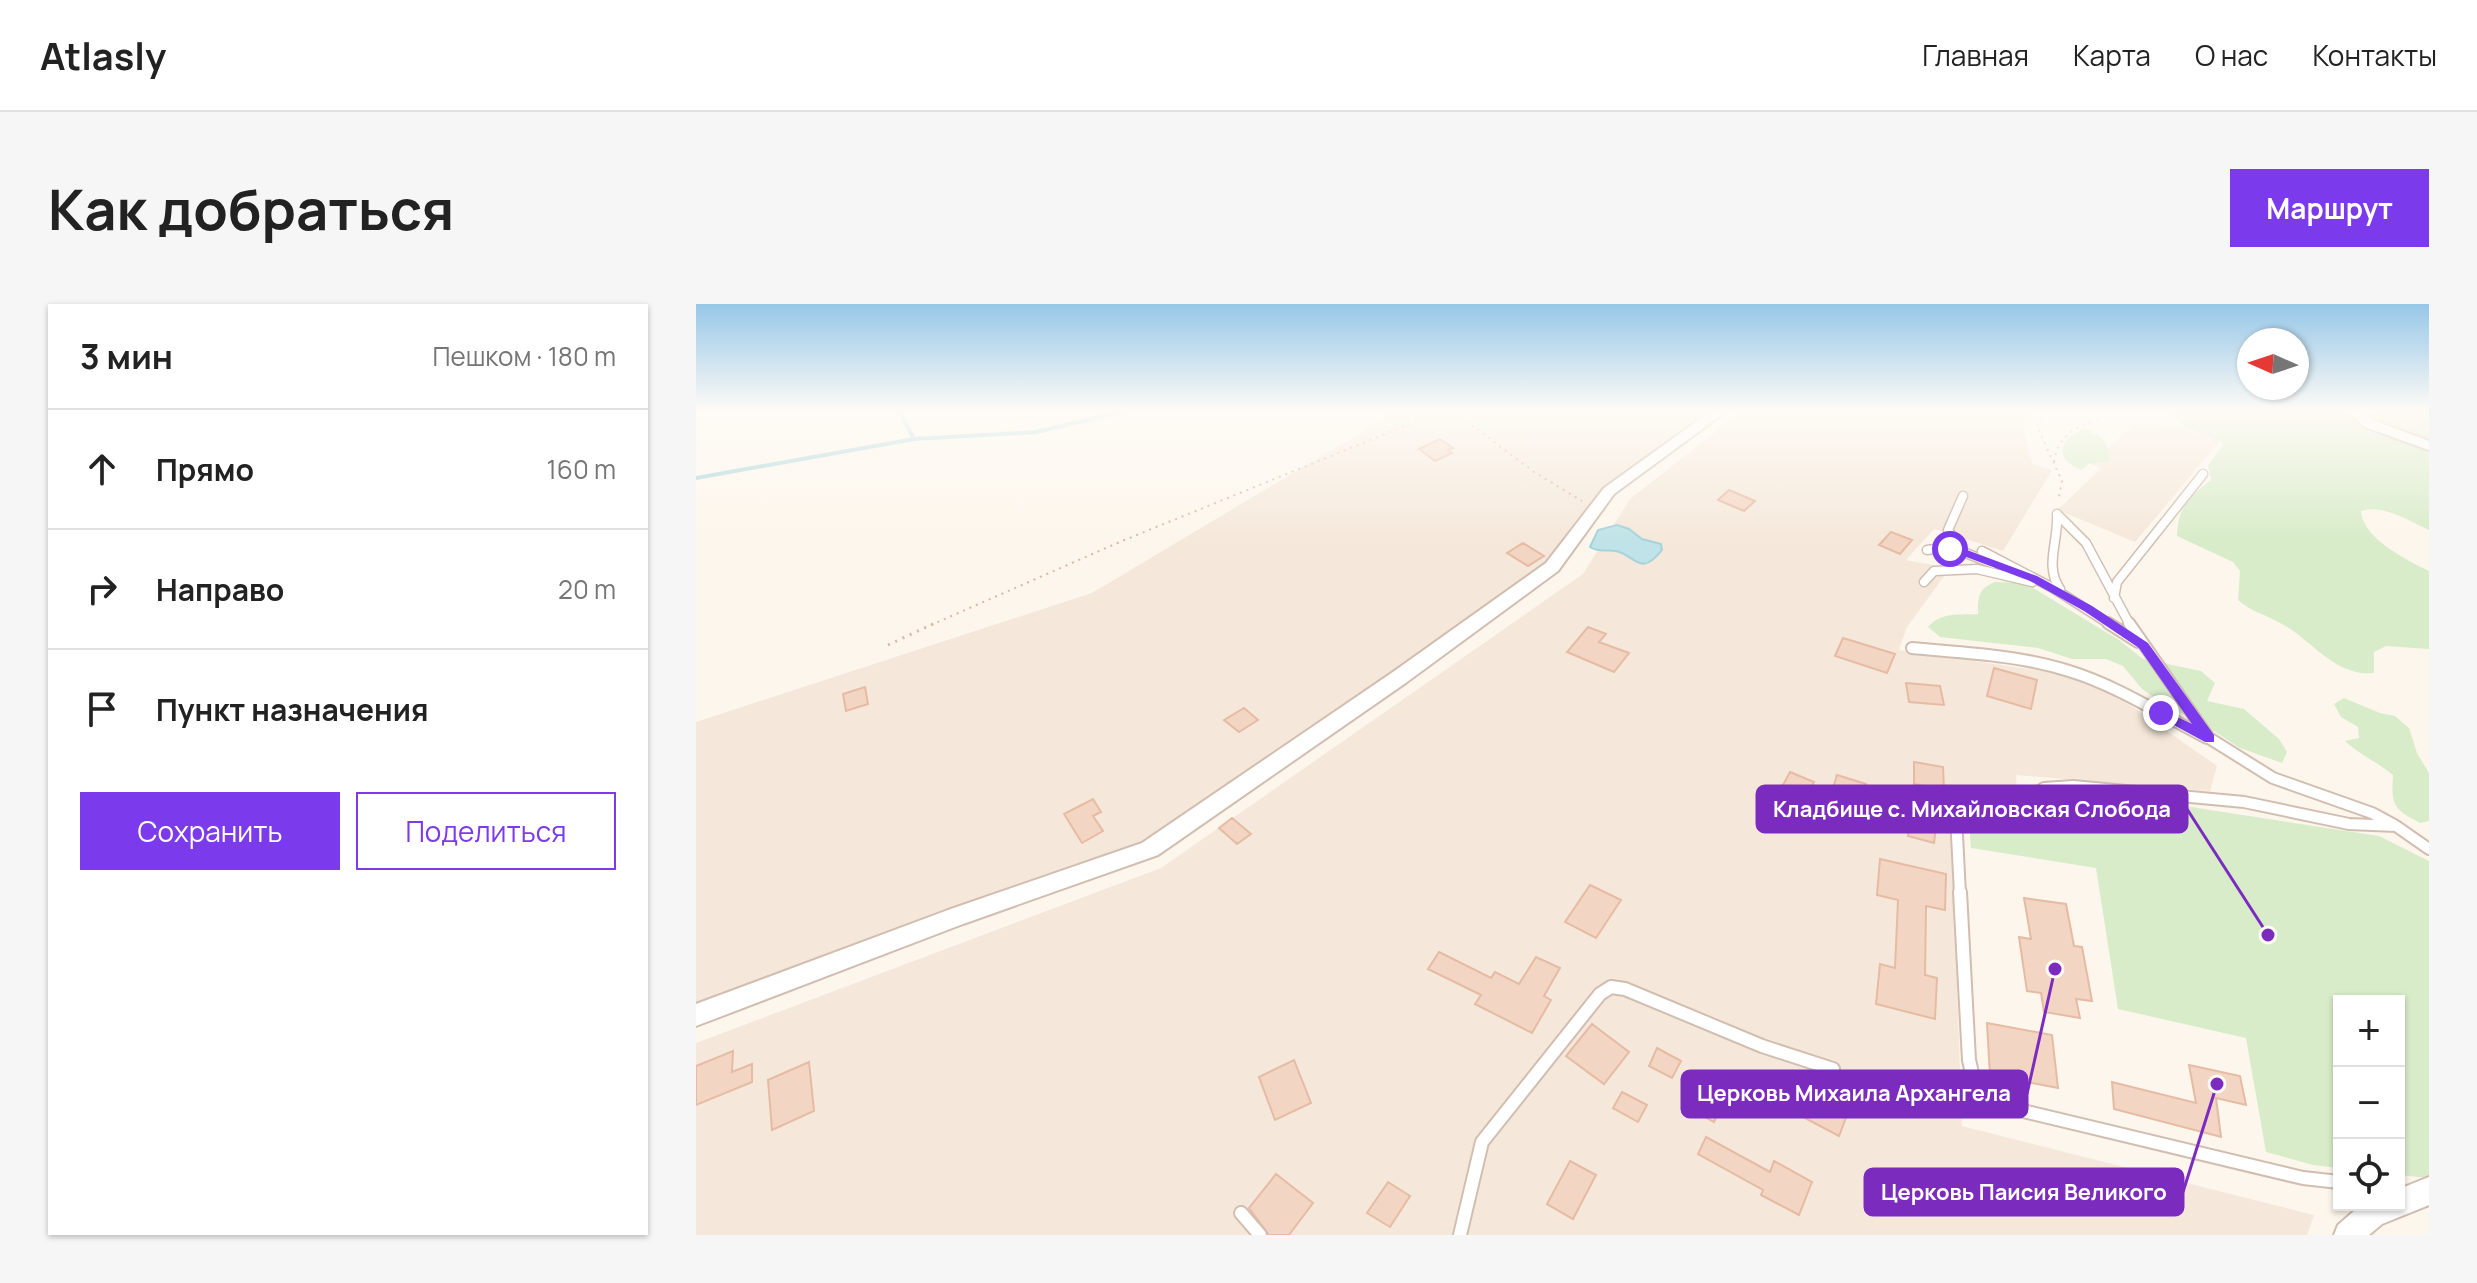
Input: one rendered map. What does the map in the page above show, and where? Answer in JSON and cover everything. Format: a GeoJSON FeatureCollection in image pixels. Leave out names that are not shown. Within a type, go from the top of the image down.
{"type":"FeatureCollection","features":[{"type":"Feature","properties":{"kind":"street"},"geometry":{"type":"LineString","coordinates":[[696,1015],[969,912],[1150,849],[1400,677],[1552,567],[1609,491],[1660,454]]}},
{"type":"Feature","properties":{"kind":"street"},"geometry":{"type":"LineString","coordinates":[[2405,1200],[2429,1191]]}},
{"type":"Feature","properties":{"kind":"street"},"geometry":{"type":"LineString","coordinates":[[2348,1235],[2379,1211]]}},
{"type":"Feature","properties":{"kind":"lane"},"geometry":{"type":"LineString","coordinates":[[2114,598],[2117,582],[2203,474]]}},
{"type":"Feature","properties":{"kind":"lane"},"geometry":{"type":"LineString","coordinates":[[1963,496],[1948,530],[1957,546],[1963,552],[2034,578]]}},
{"type":"Feature","properties":{"kind":"lane"},"geometry":{"type":"LineString","coordinates":[[2057,514],[2059,531],[2052,559],[2052,579],[2067,596]]}},
{"type":"Feature","properties":{"kind":"lane"},"geometry":{"type":"LineString","coordinates":[[2057,514],[2086,543],[2143,646],[2209,738]]}},
{"type":"Feature","properties":{"kind":"lane"},"geometry":{"type":"LineString","coordinates":[[1927,550],[1957,546]]}},
{"type":"Feature","properties":{"kind":"lane"},"geometry":{"type":"LineString","coordinates":[[1982,551],[2067,596],[2143,646]]}},
{"type":"Feature","properties":{"kind":"lane"},"geometry":{"type":"LineString","coordinates":[[1924,582],[1934,571],[1958,568],[2053,588]]}},
{"type":"Feature","properties":{"kind":"lane"},"geometry":{"type":"LineString","coordinates":[[1912,648],[2013,659],[2068,671],[2114,688],[2209,738],[2273,778],[2372,813],[2429,848]]}},
{"type":"Feature","properties":{"kind":"lane"},"geometry":{"type":"LineString","coordinates":[[2333,1181],[2303,1178],[1998,1105],[1975,1086],[1969,1060],[1956,816],[1963,806],[1973,800],[2010,800],[2034,795],[2044,788],[2073,786],[2244,802],[2349,824],[2396,826]]}},
{"type":"Feature","properties":{"kind":"lane"},"geometry":{"type":"LineString","coordinates":[[1460,1235],[1482,1142],[1600,994],[1611,987],[1625,989],[1762,1046],[1833,1069]]}},
{"type":"Feature","properties":{"kind":"lane"},"geometry":{"type":"LineString","coordinates":[[2405,1189],[2429,1191]]}},
{"type":"Feature","properties":{"kind":"lane"},"geometry":{"type":"LineString","coordinates":[[1241,1213],[1260,1235]]}},
{"type":"Feature","properties":{"kind":"path"},"geometry":{"type":"LineString","coordinates":[[888,645],[1092,553],[1216,505],[1333,454]]}},
{"type":"Feature","properties":{"kind":"path"},"geometry":{"type":"LineString","coordinates":[[1511,454],[1596,509]]}},
{"type":"Feature","properties":{"kind":"path"},"geometry":{"type":"LineString","coordinates":[[2047,454],[2061,475],[2063,492],[2054,509],[2057,514]]}},
{"type":"Feature","properties":{"kind":"path"},"geometry":{"type":"LineString","coordinates":[[2054,454],[2054,462]]}},
{"type":"Feature","properties":{"kind":"shaded area"},"geometry":{"type":"Polygon","coordinates":[[[1324,454],[1652,454],[1610,487],[1568,556],[1144,843],[696,1007],[696,722],[1092,593],[1324,454]]]}},
{"type":"Feature","properties":{"kind":"shaded area"},"geometry":{"type":"Polygon","coordinates":[[[1687,454],[2030,454],[2033,464],[2052,470],[2003,551],[1934,529],[1906,560],[1938,566],[1945,575],[1907,627],[1899,650],[2056,673],[2117,696],[2217,766],[2210,791],[2016,775],[2017,791],[1950,789],[1962,1126],[2314,1215],[2307,1235],[696,1235],[696,1043],[1161,868],[1583,574],[1630,499],[1687,454]]]}},
{"type":"Feature","properties":{"kind":"shaded area"},"geometry":{"type":"Polygon","coordinates":[[[2102,454],[2209,454],[2135,542],[2058,510],[2101,468],[2092,464],[2102,454]]]}},
{"type":"Feature","properties":{"kind":"green space"},"geometry":{"type":"Polygon","coordinates":[[[2063,454],[2109,454],[2109,461],[2088,464],[2082,470],[2066,460],[2063,454]]]}},
{"type":"Feature","properties":{"kind":"green space"},"geometry":{"type":"Polygon","coordinates":[[[2216,454],[2429,454],[2429,530],[2387,512],[2361,511],[2369,531],[2378,539],[2398,555],[2429,571],[2429,649],[2386,646],[2374,652],[2374,673],[2360,673],[2336,664],[2293,631],[2238,600],[2240,571],[2233,562],[2177,536],[2182,510],[2190,498],[2211,480],[2208,466],[2216,454]]]}},
{"type":"Feature","properties":{"kind":"green space"},"geometry":{"type":"Polygon","coordinates":[[[1995,582],[2025,583],[2119,640],[2143,659],[2201,671],[2215,683],[2207,701],[2244,709],[2279,739],[2287,752],[2282,763],[2240,748],[2192,717],[2173,710],[2142,689],[2123,666],[2106,659],[2072,659],[2038,648],[1940,637],[1928,627],[1944,617],[1978,614],[1980,594],[1995,582]]]}},
{"type":"Feature","properties":{"kind":"green space"},"geometry":{"type":"Polygon","coordinates":[[[2344,698],[2395,716],[2409,728],[2417,753],[2429,773],[2429,821],[2420,823],[2399,810],[2394,800],[2393,775],[2345,741],[2359,738],[2358,727],[2341,717],[2334,704],[2344,698]]]}},
{"type":"Feature","properties":{"kind":"green space"},"geometry":{"type":"Polygon","coordinates":[[[2041,795],[2126,797],[2379,836],[2429,861],[2429,1178],[2405,1176],[2405,995],[2333,995],[2333,1167],[2266,1152],[2246,1038],[2118,1009],[2096,868],[1971,848],[1968,813],[2037,811],[2041,795]]]}},
{"type":"Feature","properties":{"kind":"water"},"geometry":{"type":"Polygon","coordinates":[[[1617,525],[1642,539],[1661,544],[1662,550],[1643,564],[1623,553],[1590,547],[1598,530],[1617,525]]]}},
{"type":"Feature","properties":{"kind":"building"},"geometry":{"type":"Polygon","coordinates":[[[1426,454],[1449,454],[1435,461],[1426,454]]]}},
{"type":"Feature","properties":{"kind":"building"},"geometry":{"type":"Polygon","coordinates":[[[1729,490],[1755,501],[1744,511],[1718,500],[1729,490]]]}},
{"type":"Feature","properties":{"kind":"building"},"geometry":{"type":"Polygon","coordinates":[[[1891,532],[1912,540],[1900,554],[1879,545],[1891,532]]]}},
{"type":"Feature","properties":{"kind":"building"},"geometry":{"type":"Polygon","coordinates":[[[1523,543],[1544,556],[1528,566],[1507,553],[1523,543]]]}},
{"type":"Feature","properties":{"kind":"building"},"geometry":{"type":"Polygon","coordinates":[[[1588,627],[1606,634],[1599,642],[1629,653],[1614,672],[1567,652],[1588,627]]]}},
{"type":"Feature","properties":{"kind":"building"},"geometry":{"type":"Polygon","coordinates":[[[1843,638],[1895,654],[1887,673],[1835,656],[1843,638]]]}},
{"type":"Feature","properties":{"kind":"building"},"geometry":{"type":"Polygon","coordinates":[[[1994,668],[2037,680],[2031,709],[1987,696],[1994,668]]]}},
{"type":"Feature","properties":{"kind":"building"},"geometry":{"type":"Polygon","coordinates":[[[1906,683],[1940,686],[1944,705],[1909,702],[1906,683]]]}},
{"type":"Feature","properties":{"kind":"building"},"geometry":{"type":"Polygon","coordinates":[[[865,687],[868,704],[846,711],[843,694],[865,687]]]}},
{"type":"Feature","properties":{"kind":"building"},"geometry":{"type":"Polygon","coordinates":[[[1244,708],[1258,720],[1239,732],[1224,720],[1244,708]]]}},
{"type":"Feature","properties":{"kind":"building"},"geometry":{"type":"Polygon","coordinates":[[[1914,762],[1943,767],[1944,789],[1914,784],[1914,762]]]}},
{"type":"Feature","properties":{"kind":"building"},"geometry":{"type":"Polygon","coordinates":[[[1790,772],[1814,782],[1802,805],[1778,794],[1790,772]]]}},
{"type":"Feature","properties":{"kind":"building"},"geometry":{"type":"Polygon","coordinates":[[[1837,775],[1866,784],[1860,803],[1831,794],[1837,775]]]}},
{"type":"Feature","properties":{"kind":"building"},"geometry":{"type":"Polygon","coordinates":[[[1093,799],[1101,812],[1093,816],[1103,831],[1082,843],[1064,814],[1093,799]]]}},
{"type":"Feature","properties":{"kind":"building"},"geometry":{"type":"Polygon","coordinates":[[[1911,811],[1937,818],[1934,843],[1908,836],[1911,811]]]}},
{"type":"Feature","properties":{"kind":"building"},"geometry":{"type":"Polygon","coordinates":[[[1232,818],[1251,834],[1237,844],[1219,828],[1232,818]]]}},
{"type":"Feature","properties":{"kind":"building"},"geometry":{"type":"Polygon","coordinates":[[[1880,859],[1946,874],[1945,910],[1926,906],[1925,975],[1937,978],[1935,1019],[1876,1004],[1880,964],[1895,968],[1898,900],[1877,895],[1880,859]]]}},
{"type":"Feature","properties":{"kind":"building"},"geometry":{"type":"Polygon","coordinates":[[[1590,885],[1621,900],[1596,938],[1565,922],[1590,885]]]}},
{"type":"Feature","properties":{"kind":"building"},"geometry":{"type":"Polygon","coordinates":[[[2024,898],[2066,904],[2074,946],[2082,947],[2092,1001],[2076,999],[2080,1018],[2044,1012],[2041,993],[2027,991],[2019,937],[2031,939],[2024,898]]]}},
{"type":"Feature","properties":{"kind":"building"},"geometry":{"type":"Polygon","coordinates":[[[1439,952],[1491,978],[1495,972],[1519,984],[1536,957],[1560,968],[1544,996],[1551,1000],[1532,1033],[1475,1004],[1481,995],[1428,969],[1439,952]]]}},
{"type":"Feature","properties":{"kind":"building"},"geometry":{"type":"Polygon","coordinates":[[[1987,1023],[2052,1035],[2058,1088],[1990,1075],[1987,1023]]]}},
{"type":"Feature","properties":{"kind":"building"},"geometry":{"type":"Polygon","coordinates":[[[1592,1024],[1629,1052],[1604,1084],[1566,1056],[1592,1024]]]}},
{"type":"Feature","properties":{"kind":"building"},"geometry":{"type":"Polygon","coordinates":[[[1657,1048],[1681,1061],[1672,1078],[1649,1066],[1657,1048]]]}},
{"type":"Feature","properties":{"kind":"building"},"geometry":{"type":"Polygon","coordinates":[[[733,1051],[732,1072],[752,1064],[752,1082],[696,1105],[696,1066],[733,1051]]]}},
{"type":"Feature","properties":{"kind":"building"},"geometry":{"type":"Polygon","coordinates":[[[1294,1060],[1311,1103],[1275,1120],[1259,1077],[1294,1060]]]}},
{"type":"Feature","properties":{"kind":"building"},"geometry":{"type":"Polygon","coordinates":[[[809,1062],[814,1111],[772,1130],[768,1080],[809,1062]]]}},
{"type":"Feature","properties":{"kind":"building"},"geometry":{"type":"Polygon","coordinates":[[[2189,1065],[2240,1076],[2246,1105],[2216,1098],[2221,1137],[2114,1109],[2112,1082],[2196,1103],[2189,1065]]]}},
{"type":"Feature","properties":{"kind":"building"},"geometry":{"type":"Polygon","coordinates":[[[1703,1074],[1729,1088],[1714,1122],[1687,1107],[1703,1074]]]}},
{"type":"Feature","properties":{"kind":"building"},"geometry":{"type":"Polygon","coordinates":[[[1622,1092],[1647,1105],[1638,1122],[1613,1108],[1622,1092]]]}},
{"type":"Feature","properties":{"kind":"building"},"geometry":{"type":"Polygon","coordinates":[[[1813,1092],[1849,1110],[1839,1136],[1803,1117],[1813,1092]]]}},
{"type":"Feature","properties":{"kind":"building"},"geometry":{"type":"Polygon","coordinates":[[[1706,1137],[1770,1172],[1774,1161],[1812,1182],[1799,1215],[1761,1195],[1763,1190],[1698,1154],[1706,1137]]]}},
{"type":"Feature","properties":{"kind":"building"},"geometry":{"type":"Polygon","coordinates":[[[1570,1161],[1596,1175],[1573,1219],[1547,1204],[1570,1161]]]}},
{"type":"Feature","properties":{"kind":"building"},"geometry":{"type":"Polygon","coordinates":[[[1276,1174],[1313,1203],[1289,1235],[1269,1235],[1249,1208],[1276,1174]]]}},
{"type":"Feature","properties":{"kind":"building"},"geometry":{"type":"Polygon","coordinates":[[[1388,1182],[1410,1196],[1390,1227],[1367,1213],[1388,1182]]]}},
{"type":"Feature","properties":{"kind":"waterway"},"geometry":{"type":"LineString","coordinates":[[696,478],[828,454]]}},
{"type":"Feature","properties":{"kind":"place","name":"Кладбище с. Михайловская Слобода"},"geometry":{"type":"Point","coordinates":[2268,935]}},
{"type":"Feature","properties":{"kind":"place","name":"Церковь Михаила Архангела"},"geometry":{"type":"Point","coordinates":[2055,969]}},
{"type":"Feature","properties":{"kind":"place","name":"Церковь Паисия Великого"},"geometry":{"type":"Point","coordinates":[2217,1084]}},
{"type":"Feature","properties":{"kind":"route"},"geometry":{"type":"LineString","coordinates":[[1950,549],[1957,546],[1963,552],[2034,578],[2143,646],[2209,738],[2161,713]]}}]}
